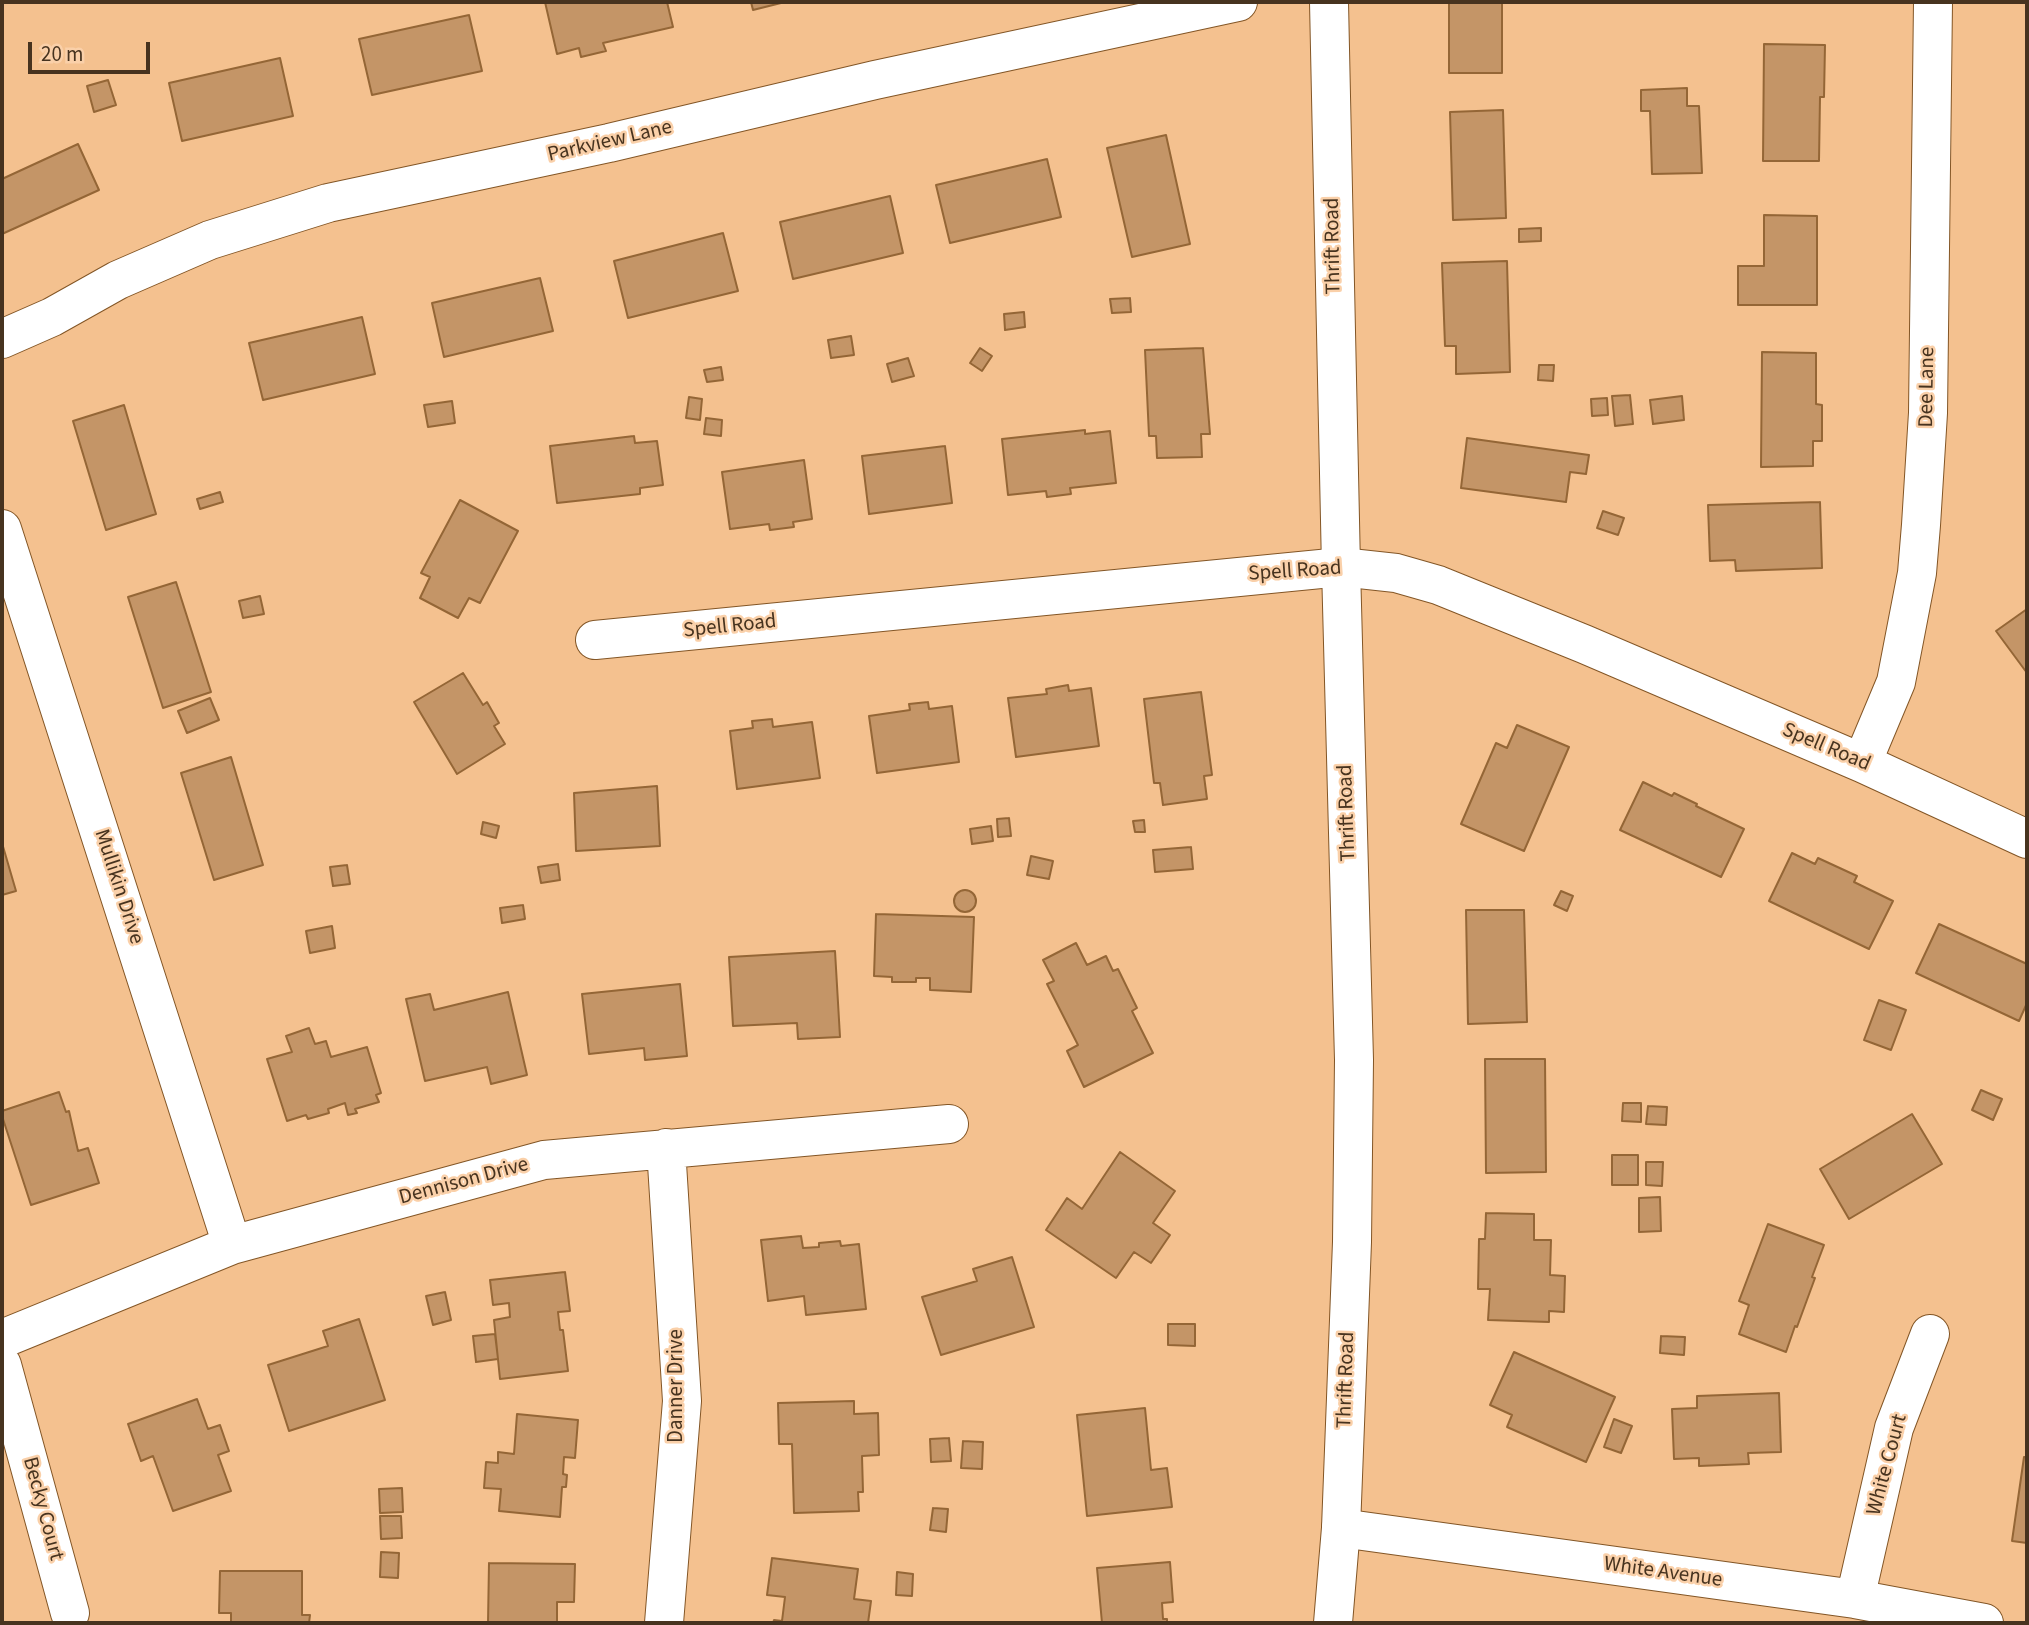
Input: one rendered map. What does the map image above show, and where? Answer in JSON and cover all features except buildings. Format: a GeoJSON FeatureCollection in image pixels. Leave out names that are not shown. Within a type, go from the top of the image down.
{"type":"FeatureCollection","features":[{"type":"Feature","properties":{"kind":"street","name":"Parkview Lane"},"geometry":{"type":"LineString","coordinates":[[2,339],[52,317],[118,280],[210,240],[328,203],[609,143],[875,80],[1238,2]]}},
{"type":"Feature","properties":{"kind":"street","name":"Thrift Road"},"geometry":{"type":"LineString","coordinates":[[1329,2],[1354,1073],[1352,1242],[1341,1528],[1333,1623]]}},
{"type":"Feature","properties":{"kind":"street","name":"Dee Lane"},"geometry":{"type":"LineString","coordinates":[[1861,763],[1896,682],[1917,573],[1922,525],[1928,413],[1933,2]]}},
{"type":"Feature","properties":{"kind":"street","name":"Mullikin Drive"},"geometry":{"type":"LineString","coordinates":[[2,530],[232,1245]]}},
{"type":"Feature","properties":{"kind":"street","name":"Spell Road"},"geometry":{"type":"LineString","coordinates":[[595,640],[1341,567],[1396,573],[1438,585],[1584,644],[1861,763],[2027,839]]}},
{"type":"Feature","properties":{"kind":"street","name":"Dennison Drive"},"geometry":{"type":"LineString","coordinates":[[2,1339],[232,1245],[544,1160],[948,1124]]}},
{"type":"Feature","properties":{"kind":"street","name":"Danner Drive"},"geometry":{"type":"LineString","coordinates":[[664,1623],[682,1401],[666,1148]]}},
{"type":"Feature","properties":{"kind":"street","name":"White Court"},"geometry":{"type":"LineString","coordinates":[[1855,1599],[1894,1428],[1930,1334]]}},
{"type":"Feature","properties":{"kind":"street","name":"Becky Court"},"geometry":{"type":"LineString","coordinates":[[2,1365],[70,1613]]}},
{"type":"Feature","properties":{"kind":"street","name":"White Avenue"},"geometry":{"type":"LineString","coordinates":[[1341,1528],[1855,1599],[1984,1623]]}}]}
